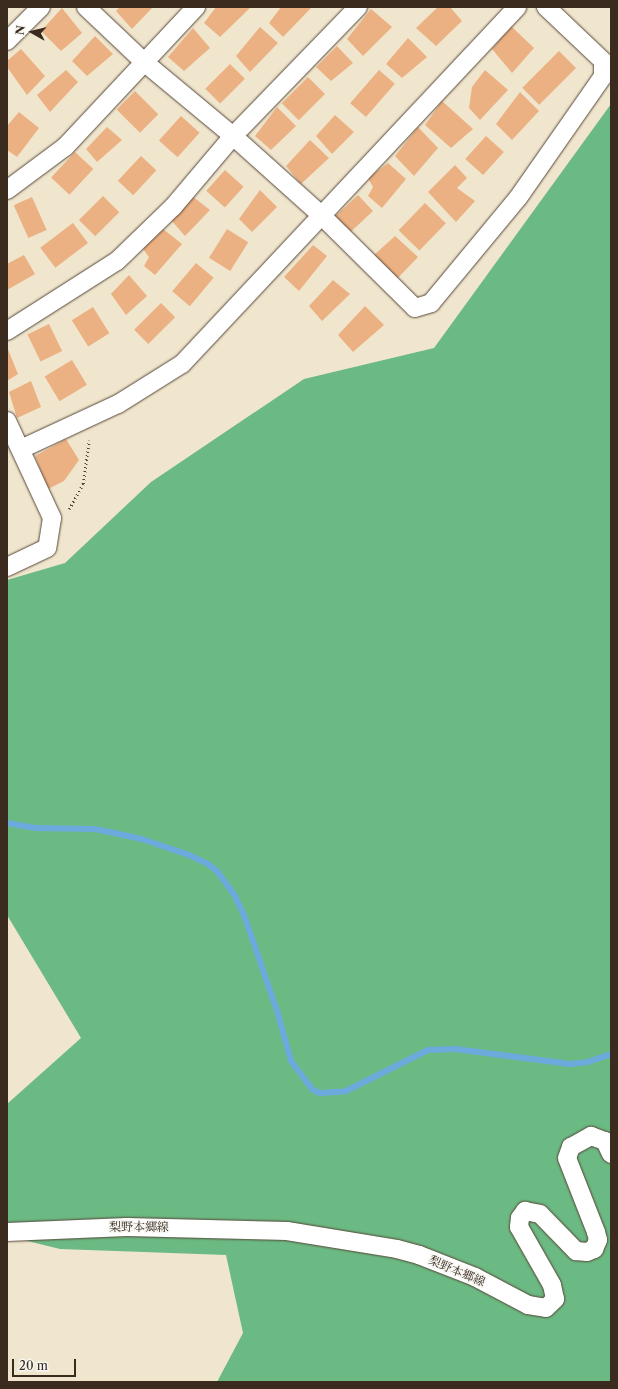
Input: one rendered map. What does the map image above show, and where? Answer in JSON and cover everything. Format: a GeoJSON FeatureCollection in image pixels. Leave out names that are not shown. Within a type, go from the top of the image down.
{"type":"FeatureCollection","features":[{"type":"Feature","properties":{"kind":"street"},"geometry":{"type":"LineString","coordinates":[[7,41],[41,7]]}},
{"type":"Feature","properties":{"kind":"street"},"geometry":{"type":"LineString","coordinates":[[86,7],[144,62],[233,136],[321,215],[415,308],[431,303],[518,198],[603,76],[603,60],[546,7]]}},
{"type":"Feature","properties":{"kind":"street"},"geometry":{"type":"LineString","coordinates":[[7,190],[65,147],[196,7]]}},
{"type":"Feature","properties":{"kind":"street"},"geometry":{"type":"LineString","coordinates":[[7,331],[117,261],[173,207],[233,136],[358,7]]}},
{"type":"Feature","properties":{"kind":"street"},"geometry":{"type":"LineString","coordinates":[[21,450],[118,404],[182,364],[286,256],[321,215],[517,7]]}},
{"type":"Feature","properties":{"kind":"street"},"geometry":{"type":"LineString","coordinates":[[7,421],[52,518],[48,548],[7,566]]}},
{"type":"Feature","properties":{"kind":"street","name":"梨野本郷線"},"geometry":{"type":"LineString","coordinates":[[7,1232],[127,1226],[286,1231],[397,1249],[419,1255],[475,1277],[528,1305],[546,1308],[555,1299],[552,1284],[519,1227],[520,1218],[525,1211],[540,1214],[576,1251],[587,1252],[594,1249],[598,1240],[596,1232],[567,1158],[571,1147],[591,1136],[605,1141],[611,1154]]}},
{"type":"Feature","properties":{"kind":"path"},"geometry":{"type":"LineString","coordinates":[[50,534],[61,522],[83,484],[88,458],[90,417]]}},
{"type":"Feature","properties":{"kind":"green space"},"geometry":{"type":"Polygon","coordinates":[[[611,104],[611,1382],[217,1382],[243,1333],[226,1255],[60,1249],[7,1236],[7,1104],[81,1038],[7,915],[7,580],[65,563],[151,482],[304,379],[434,348],[611,104]]]}},
{"type":"Feature","properties":{"kind":"building"},"geometry":{"type":"Polygon","coordinates":[[[120,7],[153,7],[132,29],[116,11],[120,7]]]}},
{"type":"Feature","properties":{"kind":"building"},"geometry":{"type":"Polygon","coordinates":[[[216,7],[251,7],[220,37],[204,23],[216,7]]]}},
{"type":"Feature","properties":{"kind":"building"},"geometry":{"type":"Polygon","coordinates":[[[281,7],[312,7],[283,37],[269,23],[281,7]]]}},
{"type":"Feature","properties":{"kind":"building"},"geometry":{"type":"Polygon","coordinates":[[[438,7],[450,7],[462,21],[436,46],[416,28],[438,7]]]}},
{"type":"Feature","properties":{"kind":"building"},"geometry":{"type":"Polygon","coordinates":[[[62,8],[82,33],[61,51],[41,31],[62,8]]]}},
{"type":"Feature","properties":{"kind":"building"},"geometry":{"type":"Polygon","coordinates":[[[371,9],[392,27],[363,56],[347,39],[371,9]]]}},
{"type":"Feature","properties":{"kind":"building"},"geometry":{"type":"Polygon","coordinates":[[[511,26],[534,48],[512,73],[492,49],[511,26]]]}},
{"type":"Feature","properties":{"kind":"building"},"geometry":{"type":"Polygon","coordinates":[[[260,27],[278,43],[250,72],[236,56],[260,27]]]}},
{"type":"Feature","properties":{"kind":"building"},"geometry":{"type":"Polygon","coordinates":[[[193,28],[210,48],[184,71],[168,57],[193,28]]]}},
{"type":"Feature","properties":{"kind":"building"},"geometry":{"type":"Polygon","coordinates":[[[95,36],[113,54],[87,76],[72,61],[95,36]]]}},
{"type":"Feature","properties":{"kind":"building"},"geometry":{"type":"Polygon","coordinates":[[[408,38],[427,57],[402,78],[386,64],[408,38]]]}},
{"type":"Feature","properties":{"kind":"building"},"geometry":{"type":"Polygon","coordinates":[[[337,46],[353,63],[331,81],[316,67],[337,46]]]}},
{"type":"Feature","properties":{"kind":"building"},"geometry":{"type":"Polygon","coordinates":[[[21,49],[45,76],[27,95],[7,67],[7,61],[21,49]]]}},
{"type":"Feature","properties":{"kind":"building"},"geometry":{"type":"Polygon","coordinates":[[[559,51],[576,68],[539,105],[522,88],[559,51]]]}},
{"type":"Feature","properties":{"kind":"building"},"geometry":{"type":"Polygon","coordinates":[[[230,64],[245,79],[220,104],[205,89],[230,64]]]}},
{"type":"Feature","properties":{"kind":"building"},"geometry":{"type":"Polygon","coordinates":[[[66,70],[78,82],[50,112],[37,95],[66,70]]]}},
{"type":"Feature","properties":{"kind":"building"},"geometry":{"type":"Polygon","coordinates":[[[379,70],[395,84],[366,117],[350,103],[379,70]]]}},
{"type":"Feature","properties":{"kind":"building"},"geometry":{"type":"Polygon","coordinates":[[[485,70],[508,90],[480,120],[469,108],[472,87],[485,70]]]}},
{"type":"Feature","properties":{"kind":"building"},"geometry":{"type":"Polygon","coordinates":[[[308,77],[325,94],[299,120],[282,103],[308,77]]]}},
{"type":"Feature","properties":{"kind":"building"},"geometry":{"type":"Polygon","coordinates":[[[135,91],[158,114],[140,133],[117,109],[135,91]]]}},
{"type":"Feature","properties":{"kind":"building"},"geometry":{"type":"Polygon","coordinates":[[[520,92],[539,111],[512,140],[496,124],[520,92]]]}},
{"type":"Feature","properties":{"kind":"building"},"geometry":{"type":"Polygon","coordinates":[[[442,101],[473,129],[451,148],[425,125],[442,101]]]}},
{"type":"Feature","properties":{"kind":"building"},"geometry":{"type":"Polygon","coordinates":[[[277,107],[296,126],[271,150],[255,136],[277,107]]]}},
{"type":"Feature","properties":{"kind":"building"},"geometry":{"type":"Polygon","coordinates":[[[19,112],[39,128],[17,157],[7,150],[7,126],[19,112]]]}},
{"type":"Feature","properties":{"kind":"building"},"geometry":{"type":"Polygon","coordinates":[[[335,115],[354,132],[332,154],[316,136],[335,115]]]}},
{"type":"Feature","properties":{"kind":"building"},"geometry":{"type":"Polygon","coordinates":[[[181,116],[200,133],[177,157],[159,141],[181,116]]]}},
{"type":"Feature","properties":{"kind":"building"},"geometry":{"type":"Polygon","coordinates":[[[107,127],[122,140],[97,162],[86,149],[107,127]]]}},
{"type":"Feature","properties":{"kind":"building"},"geometry":{"type":"Polygon","coordinates":[[[418,127],[438,148],[414,176],[395,156],[418,127]]]}},
{"type":"Feature","properties":{"kind":"building"},"geometry":{"type":"Polygon","coordinates":[[[486,136],[504,152],[483,175],[465,159],[486,136]]]}},
{"type":"Feature","properties":{"kind":"building"},"geometry":{"type":"Polygon","coordinates":[[[310,140],[329,158],[301,184],[286,166],[310,140]]]}},
{"type":"Feature","properties":{"kind":"building"},"geometry":{"type":"Polygon","coordinates":[[[75,152],[93,169],[69,195],[51,178],[75,152]]]}},
{"type":"Feature","properties":{"kind":"building"},"geometry":{"type":"Polygon","coordinates":[[[141,156],[156,170],[133,195],[118,181],[141,156]]]}},
{"type":"Feature","properties":{"kind":"building"},"geometry":{"type":"Polygon","coordinates":[[[388,163],[406,179],[382,208],[368,196],[373,187],[368,178],[388,163]]]}},
{"type":"Feature","properties":{"kind":"building"},"geometry":{"type":"Polygon","coordinates":[[[455,165],[467,178],[457,188],[475,201],[456,222],[428,192],[455,165]]]}},
{"type":"Feature","properties":{"kind":"building"},"geometry":{"type":"Polygon","coordinates":[[[225,170],[244,187],[225,208],[206,191],[225,170]]]}},
{"type":"Feature","properties":{"kind":"building"},"geometry":{"type":"Polygon","coordinates":[[[260,190],[277,207],[252,232],[239,219],[260,190]]]}},
{"type":"Feature","properties":{"kind":"building"},"geometry":{"type":"Polygon","coordinates":[[[358,195],[373,211],[348,234],[333,218],[358,195]]]}},
{"type":"Feature","properties":{"kind":"building"},"geometry":{"type":"Polygon","coordinates":[[[103,196],[119,212],[95,236],[79,220],[103,196]]]}},
{"type":"Feature","properties":{"kind":"building"},"geometry":{"type":"Polygon","coordinates":[[[192,196],[210,210],[185,236],[171,220],[192,196]]]}},
{"type":"Feature","properties":{"kind":"building"},"geometry":{"type":"Polygon","coordinates":[[[32,197],[47,230],[28,238],[14,205],[32,197]]]}},
{"type":"Feature","properties":{"kind":"building"},"geometry":{"type":"Polygon","coordinates":[[[425,203],[446,223],[419,250],[399,230],[425,203]]]}},
{"type":"Feature","properties":{"kind":"building"},"geometry":{"type":"Polygon","coordinates":[[[73,223],[88,243],[55,268],[40,248],[73,223]]]}},
{"type":"Feature","properties":{"kind":"building"},"geometry":{"type":"Polygon","coordinates":[[[163,229],[182,244],[155,275],[144,266],[149,257],[143,249],[163,229]]]}},
{"type":"Feature","properties":{"kind":"building"},"geometry":{"type":"Polygon","coordinates":[[[227,229],[248,242],[230,271],[209,258],[227,229]]]}},
{"type":"Feature","properties":{"kind":"building"},"geometry":{"type":"Polygon","coordinates":[[[395,236],[418,257],[395,281],[374,255],[395,236]]]}},
{"type":"Feature","properties":{"kind":"building"},"geometry":{"type":"Polygon","coordinates":[[[313,245],[327,256],[299,291],[284,277],[313,245]]]}},
{"type":"Feature","properties":{"kind":"building"},"geometry":{"type":"Polygon","coordinates":[[[24,255],[35,274],[7,290],[7,264],[24,255]]]}},
{"type":"Feature","properties":{"kind":"building"},"geometry":{"type":"Polygon","coordinates":[[[196,263],[214,278],[190,306],[172,291],[196,263]]]}},
{"type":"Feature","properties":{"kind":"building"},"geometry":{"type":"Polygon","coordinates":[[[129,275],[147,296],[126,315],[111,294],[129,275]]]}},
{"type":"Feature","properties":{"kind":"building"},"geometry":{"type":"Polygon","coordinates":[[[333,280],[350,294],[322,321],[309,306],[333,280]]]}},
{"type":"Feature","properties":{"kind":"building"},"geometry":{"type":"Polygon","coordinates":[[[161,303],[175,317],[148,344],[134,330],[161,303]]]}},
{"type":"Feature","properties":{"kind":"building"},"geometry":{"type":"Polygon","coordinates":[[[365,306],[384,325],[353,352],[338,335],[365,306]]]}},
{"type":"Feature","properties":{"kind":"building"},"geometry":{"type":"Polygon","coordinates":[[[93,307],[109,333],[88,347],[72,320],[93,307]]]}},
{"type":"Feature","properties":{"kind":"building"},"geometry":{"type":"Polygon","coordinates":[[[49,324],[62,351],[41,361],[27,335],[49,324]]]}},
{"type":"Feature","properties":{"kind":"building"},"geometry":{"type":"Polygon","coordinates":[[[7,347],[18,374],[7,381],[7,347]]]}},
{"type":"Feature","properties":{"kind":"building"},"geometry":{"type":"Polygon","coordinates":[[[72,360],[87,385],[60,401],[45,376],[72,360]]]}},
{"type":"Feature","properties":{"kind":"building"},"geometry":{"type":"Polygon","coordinates":[[[31,381],[41,407],[17,418],[9,392],[31,381]]]}},
{"type":"Feature","properties":{"kind":"building"},"geometry":{"type":"Polygon","coordinates":[[[66,439],[79,460],[64,481],[48,489],[35,456],[66,439]]]}},
{"type":"Feature","properties":{"kind":"waterway"},"geometry":{"type":"LineString","coordinates":[[7,823],[36,828],[95,829],[142,839],[189,855],[208,864],[217,871],[234,894],[244,915],[278,1014],[291,1061],[313,1090],[320,1093],[346,1091],[428,1050],[455,1049],[570,1064],[588,1062],[611,1054]]}}]}
